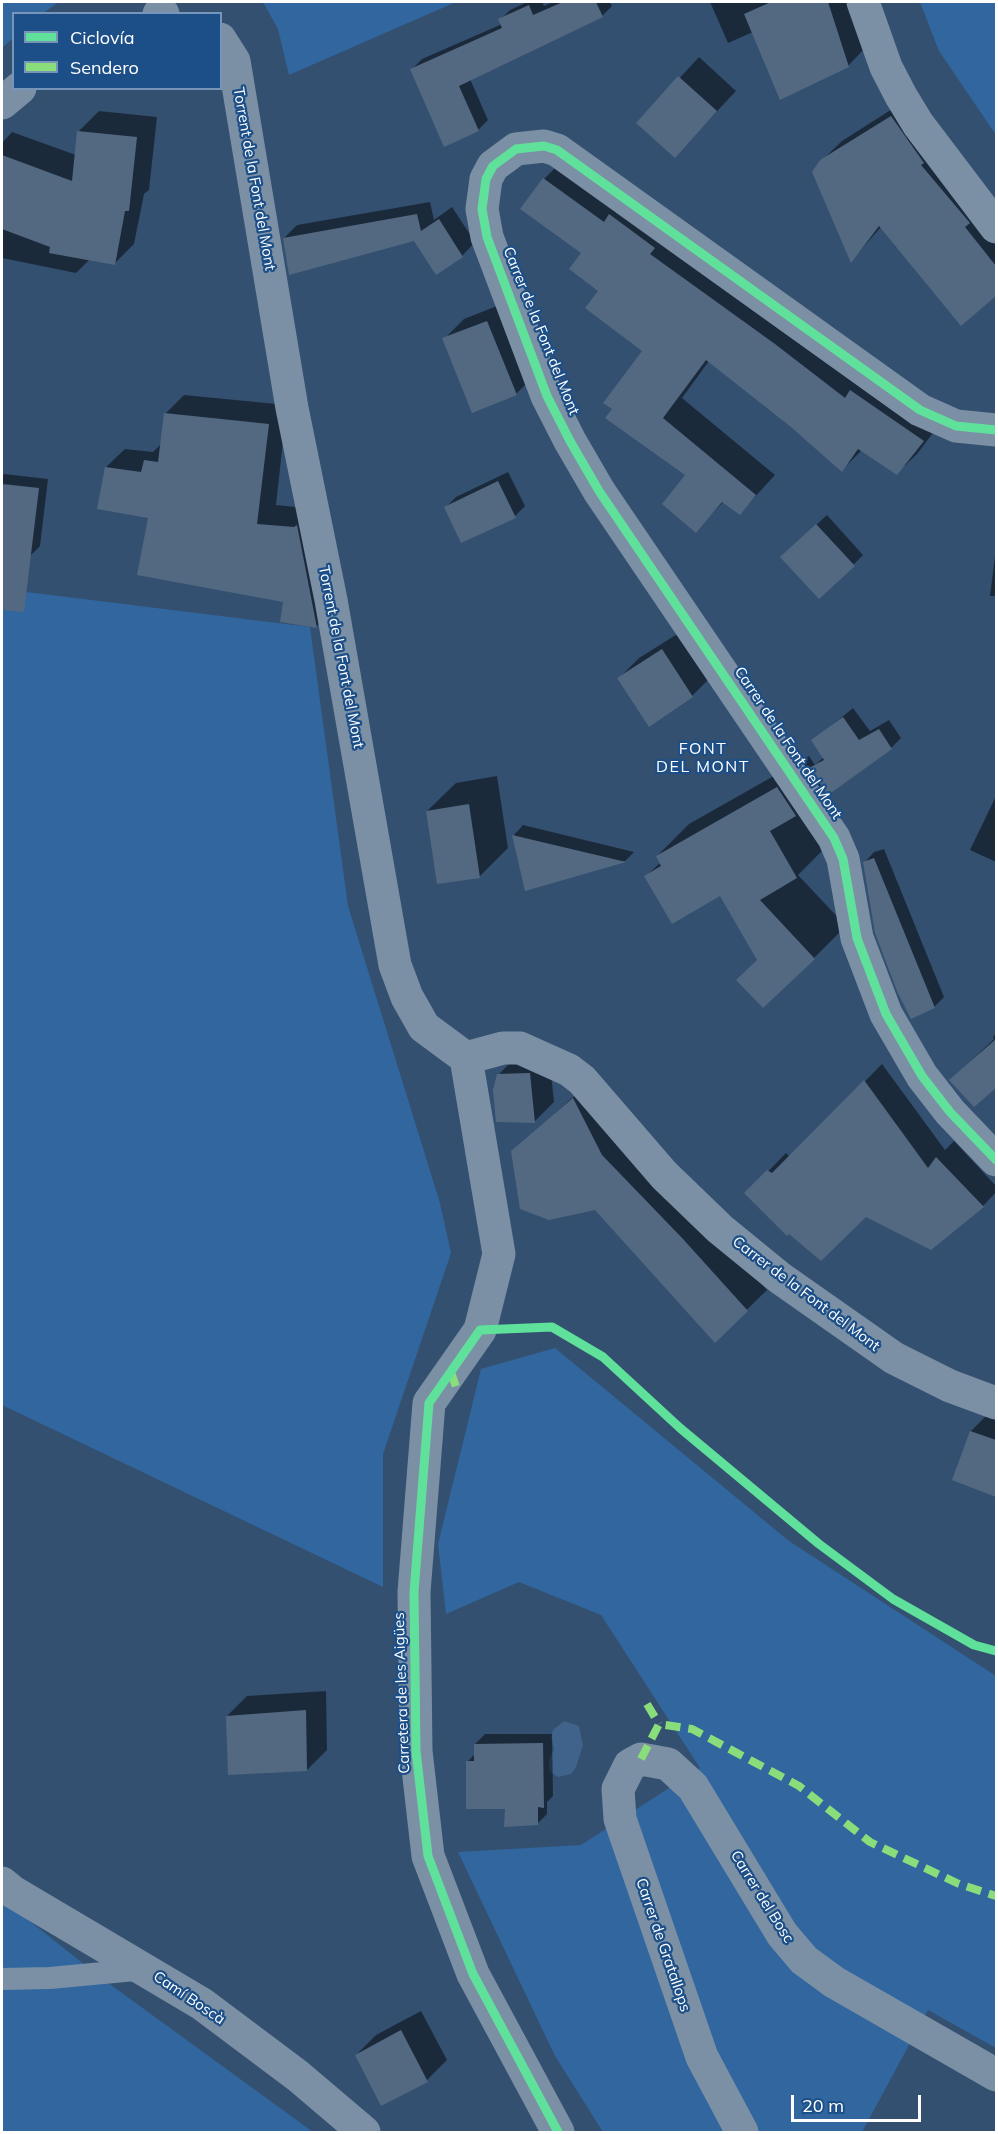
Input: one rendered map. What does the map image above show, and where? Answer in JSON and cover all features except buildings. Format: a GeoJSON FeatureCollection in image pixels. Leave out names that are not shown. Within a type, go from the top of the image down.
{"type":"FeatureCollection","features":[{"type":"Feature","properties":{"kind":"street"},"geometry":{"type":"LineString","coordinates":[[863,2],[886,67],[901,96],[918,124],[996,227]]}},
{"type":"Feature","properties":{"kind":"street","name":"Torrent de la Font del Mont"},"geometry":{"type":"LineString","coordinates":[[222,42],[234,61],[292,408],[335,623],[394,964],[407,997],[424,1027],[466,1058]]}},
{"type":"Feature","properties":{"kind":"street"},"geometry":{"type":"LineString","coordinates":[[2,103],[18,90]]}},
{"type":"Feature","properties":{"kind":"street","name":"Carrer de la Font del Mont"},"geometry":{"type":"LineString","coordinates":[[996,430],[956,426],[920,410],[557,150],[544,146],[516,149],[493,166],[486,179],[482,209],[487,237],[548,396],[570,441],[599,491],[834,838],[843,859],[857,938],[886,1014],[922,1076],[950,1112],[996,1160]]}},
{"type":"Feature","properties":{"kind":"street","name":"Carrer de la Font del Mont"},"geometry":{"type":"LineString","coordinates":[[466,1058],[503,1048],[520,1048],[569,1070],[582,1080],[664,1174],[720,1229],[780,1278],[894,1358],[950,1386],[996,1403]]}},
{"type":"Feature","properties":{"kind":"street","name":"Carretera de les Aigües"},"geometry":{"type":"LineString","coordinates":[[466,1058],[499,1254],[480,1330],[429,1402],[414,1592],[416,1751],[428,1856],[473,1974],[558,2133]]}},
{"type":"Feature","properties":{"kind":"street","name":"Carrer del Bosc"},"geometry":{"type":"LineString","coordinates":[[641,1759],[668,1764],[693,1787],[782,1934],[804,1960],[834,1982],[996,2075]]}},
{"type":"Feature","properties":{"kind":"street","name":"Carrer de Gratallops"},"geometry":{"type":"LineString","coordinates":[[641,1759],[630,1765],[618,1789],[620,1819],[702,2057],[742,2133]]}},
{"type":"Feature","properties":{"kind":"street","name":"Camí Boscà"},"geometry":{"type":"LineString","coordinates":[[2,1883],[13,1892],[146,1969],[221,2019],[298,2076],[364,2133]]}},
{"type":"Feature","properties":{"kind":"lane"},"geometry":{"type":"LineString","coordinates":[[2,1979],[50,1978],[146,1969]]}},
{"type":"Feature","properties":{"kind":"shaded area"},"geometry":{"type":"Polygon","coordinates":[[[2,2],[59,2],[44,12],[12,12],[12,39],[2,48],[2,2]]]}},
{"type":"Feature","properties":{"kind":"shaded area"},"geometry":{"type":"Polygon","coordinates":[[[263,2],[456,2],[289,75],[278,29],[263,2]]]}},
{"type":"Feature","properties":{"kind":"shaded area"},"geometry":{"type":"Polygon","coordinates":[[[920,2],[996,2],[996,135],[939,51],[920,2]]]}},
{"type":"Feature","properties":{"kind":"shaded area"},"geometry":{"type":"Polygon","coordinates":[[[2,589],[310,627],[348,906],[440,1203],[451,1253],[383,1454],[383,1587],[2,1405],[2,589]]]}},
{"type":"Feature","properties":{"kind":"shaded area"},"geometry":{"type":"Polygon","coordinates":[[[555,1348],[789,1541],[996,1676],[996,2048],[928,2010],[862,2132],[603,2132],[555,2056],[458,1852],[581,1845],[700,1768],[601,1615],[519,1582],[446,1614],[438,1544],[481,1369],[555,1348]]]}},
{"type":"Feature","properties":{"kind":"shaded area"},"geometry":{"type":"Polygon","coordinates":[[[564,1721],[579,1726],[583,1745],[576,1767],[571,1774],[558,1777],[549,1771],[549,1760],[554,1749],[551,1737],[553,1730],[564,1721]]]}},
{"type":"Feature","properties":{"kind":"shaded area"},"geometry":{"type":"Polygon","coordinates":[[[2,1899],[100,1977],[313,2132],[2,2132],[2,1899]]]}},
{"type":"Feature","properties":{"kind":"marked path"},"geometry":{"type":"LineString","coordinates":[[451,1372],[458,1393]]}},
{"type":"Feature","properties":{"kind":"marked path"},"geometry":{"type":"LineString","coordinates":[[647,1704],[659,1724]]}},
{"type":"Feature","properties":{"kind":"marked path"},"geometry":{"type":"LineString","coordinates":[[641,1759],[659,1724],[692,1729],[799,1786],[870,1842],[959,1884],[996,1896]]}},
{"type":"Feature","properties":{"kind":"cycle path"},"geometry":{"type":"LineString","coordinates":[[996,430],[956,426],[920,410],[557,150],[544,146],[516,149],[493,166],[486,179],[482,209],[487,237],[547,396],[570,441],[599,491],[834,838],[843,859],[857,938],[886,1014],[922,1076],[950,1112],[996,1160]]}},
{"type":"Feature","properties":{"kind":"cycle path"},"geometry":{"type":"LineString","coordinates":[[558,2132],[473,1974],[428,1856],[416,1751],[414,1592],[429,1403],[480,1330],[552,1327],[603,1357],[680,1428],[819,1544],[893,1599],[974,1645],[996,1651]]}},
{"type":"Feature","properties":{"kind":"district","name":"FONT DEL MONT"},"geometry":{"type":"Point","coordinates":[703,758]}}]}
